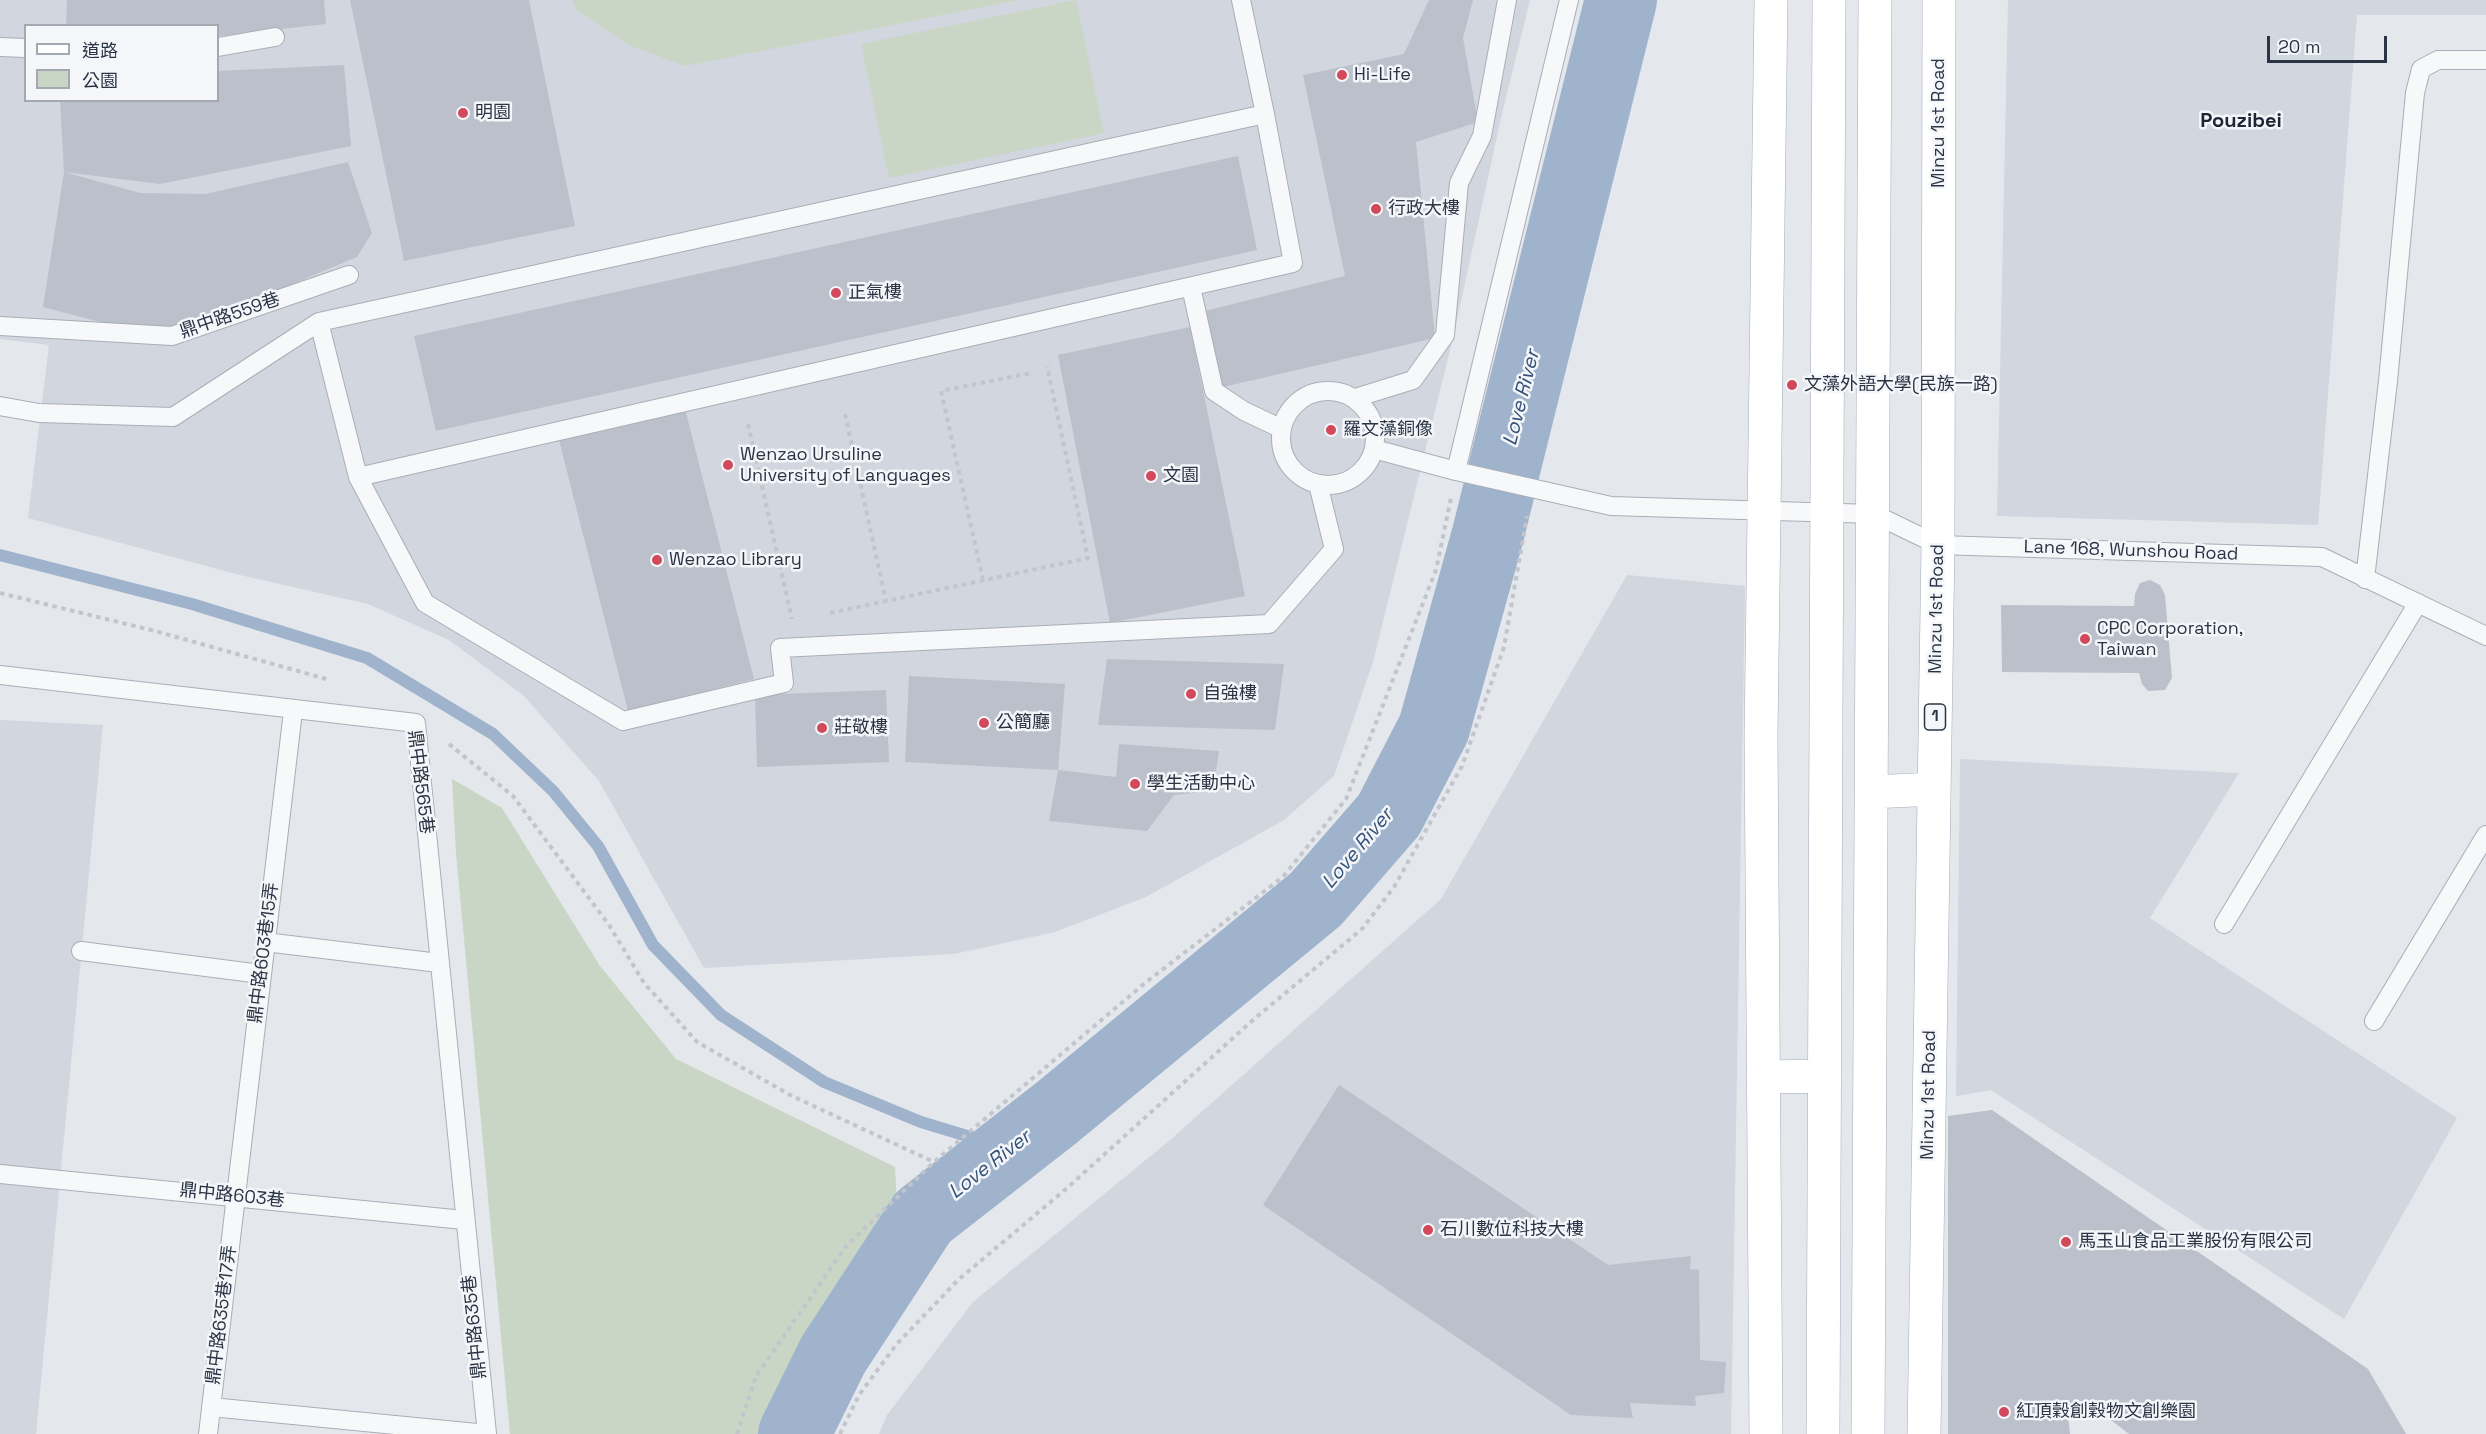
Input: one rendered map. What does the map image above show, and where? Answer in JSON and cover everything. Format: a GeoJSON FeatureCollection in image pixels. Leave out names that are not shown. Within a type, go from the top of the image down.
{"type":"FeatureCollection","features":[{"type":"Feature","properties":{"kind":"main road"},"geometry":{"type":"LineString","coordinates":[[1766,1434],[1761,736],[1771,0]]}},
{"type":"Feature","properties":{"kind":"main road"},"geometry":{"type":"LineString","coordinates":[[1823,1434],[1829,0]]}},
{"type":"Feature","properties":{"kind":"main road"},"geometry":{"type":"LineString","coordinates":[[1868,1434],[1875,0]]}},
{"type":"Feature","properties":{"kind":"main road","name":"Minzu 1st Road"},"geometry":{"type":"LineString","coordinates":[[1924,1434],[1938,545],[1939,0]]}},
{"type":"Feature","properties":{"kind":"main road"},"geometry":{"type":"LineString","coordinates":[[1872,792],[1934,789]]}},
{"type":"Feature","properties":{"kind":"main road"},"geometry":{"type":"LineString","coordinates":[[1763,1077],[1825,1076]]}},
{"type":"Feature","properties":{"kind":"lane"},"geometry":{"type":"LineString","coordinates":[[358,477],[1293,263],[1241,0]]}},
{"type":"Feature","properties":{"kind":"lane"},"geometry":{"type":"LineString","coordinates":[[1354,398],[1413,380],[1445,334],[1459,183],[1482,136],[1507,0]]}},
{"type":"Feature","properties":{"kind":"lane"},"geometry":{"type":"LineString","coordinates":[[1456,471],[1569,0]]}},
{"type":"Feature","properties":{"kind":"lane"},"geometry":{"type":"LineString","coordinates":[[219,47],[275,37]]}},
{"type":"Feature","properties":{"kind":"lane"},"geometry":{"type":"LineString","coordinates":[[0,47],[24,48]]}},
{"type":"Feature","properties":{"kind":"lane"},"geometry":{"type":"LineString","coordinates":[[2365,579],[2388,381],[2415,93],[2421,69],[2438,60],[2486,60]]}},
{"type":"Feature","properties":{"kind":"lane"},"geometry":{"type":"LineString","coordinates":[[0,406],[39,413],[173,417],[319,322],[1265,114]]}},
{"type":"Feature","properties":{"kind":"lane","name":"鼎中路559巷"},"geometry":{"type":"LineString","coordinates":[[0,326],[172,336],[349,275]]}},
{"type":"Feature","properties":{"kind":"lane"},"geometry":{"type":"LineString","coordinates":[[1191,287],[1214,391],[1244,411],[1282,429]]}},
{"type":"Feature","properties":{"kind":"lane"},"geometry":{"type":"LineString","coordinates":[[319,322],[358,477],[425,603],[623,721],[783,682],[780,648],[1269,624],[1334,549],[1318,484]]}},
{"type":"Feature","properties":{"kind":"lane"},"geometry":{"type":"LineString","coordinates":[[1325,391],[1340,392],[1354,398],[1372,420],[1375,435],[1374,449],[1359,473],[1347,481],[1318,484],[1304,479],[1293,469],[1281,443],[1282,429],[1287,415],[1297,402],[1310,394],[1325,391]]}},
{"type":"Feature","properties":{"kind":"lane","name":"Lane 168, Wunshou Road"},"geometry":{"type":"LineString","coordinates":[[1374,449],[1456,471],[1611,506],[1874,514],[1938,545],[2322,557],[2486,636]]}},
{"type":"Feature","properties":{"kind":"lane"},"geometry":{"type":"LineString","coordinates":[[2224,924],[2418,603]]}},
{"type":"Feature","properties":{"kind":"lane","name":"鼎中路565巷"},"geometry":{"type":"LineString","coordinates":[[0,675],[293,711],[416,723],[464,1220]]}},
{"type":"Feature","properties":{"kind":"lane","name":"鼎中路603巷15弄"},"geometry":{"type":"LineString","coordinates":[[236,1196],[293,711]]}},
{"type":"Feature","properties":{"kind":"lane"},"geometry":{"type":"LineString","coordinates":[[2374,1021],[2486,835]]}},
{"type":"Feature","properties":{"kind":"lane"},"geometry":{"type":"LineString","coordinates":[[265,942],[439,963]]}},
{"type":"Feature","properties":{"kind":"lane"},"geometry":{"type":"LineString","coordinates":[[81,951],[261,974]]}},
{"type":"Feature","properties":{"kind":"lane","name":"鼎中路603巷"},"geometry":{"type":"LineString","coordinates":[[0,1174],[464,1220]]}},
{"type":"Feature","properties":{"kind":"lane","name":"鼎中路635巷17弄"},"geometry":{"type":"LineString","coordinates":[[208,1434],[236,1196]]}},
{"type":"Feature","properties":{"kind":"lane","name":"鼎中路635巷"},"geometry":{"type":"LineString","coordinates":[[464,1220],[487,1434]]}},
{"type":"Feature","properties":{"kind":"lane"},"geometry":{"type":"LineString","coordinates":[[211,1407],[487,1434]]}},
{"type":"Feature","properties":{"kind":"path"},"geometry":{"type":"LineString","coordinates":[[827,614],[1088,558],[1047,366]]}},
{"type":"Feature","properties":{"kind":"path"},"geometry":{"type":"LineString","coordinates":[[983,580],[941,391],[1031,373]]}},
{"type":"Feature","properties":{"kind":"path"},"geometry":{"type":"LineString","coordinates":[[845,414],[886,602]]}},
{"type":"Feature","properties":{"kind":"path"},"geometry":{"type":"LineString","coordinates":[[748,424],[792,621],[804,619]]}},
{"type":"Feature","properties":{"kind":"path"},"geometry":{"type":"LineString","coordinates":[[737,1434],[756,1376],[847,1245],[934,1162],[1145,983],[1283,877],[1346,799],[1436,570],[1456,471]]}},
{"type":"Feature","properties":{"kind":"path"},"geometry":{"type":"LineString","coordinates":[[840,1434],[859,1395],[890,1354],[958,1280],[1066,1189],[1253,1020],[1362,929],[1394,887],[1462,766],[1504,647],[1532,488]]}},
{"type":"Feature","properties":{"kind":"path"},"geometry":{"type":"LineString","coordinates":[[0,594],[155,631],[337,683]]}},
{"type":"Feature","properties":{"kind":"path"},"geometry":{"type":"LineString","coordinates":[[441,737],[513,796],[609,925],[644,983],[698,1042],[792,1096],[934,1162]]}},
{"type":"Feature","properties":{"kind":"shaded area","name":"Wenzao Ursuline University of Languages"},"geometry":{"type":"Polygon","coordinates":[[[0,0],[1530,0],[1501,118],[1453,338],[1373,662],[1334,776],[1284,820],[1146,897],[1055,932],[954,954],[704,968],[599,781],[524,696],[449,640],[368,604],[240,575],[28,518],[49,345],[0,339],[0,0]]]}},
{"type":"Feature","properties":{"kind":"shaded area"},"geometry":{"type":"Polygon","coordinates":[[[2008,0],[2486,0],[2486,15],[2357,15],[2318,525],[1997,516],[2008,0]]]}},
{"type":"Feature","properties":{"kind":"shaded area"},"geometry":{"type":"Polygon","coordinates":[[[1627,575],[1745,586],[1731,1434],[879,1434],[887,1415],[973,1302],[1170,1140],[1441,899],[1627,575]]]}},
{"type":"Feature","properties":{"kind":"shaded area"},"geometry":{"type":"Polygon","coordinates":[[[0,720],[103,725],[36,1434],[0,1434],[0,720]]]}},
{"type":"Feature","properties":{"kind":"shaded area"},"geometry":{"type":"Polygon","coordinates":[[[1960,759],[2239,773],[2150,918],[2457,1118],[2344,1319],[1991,1090],[1956,1096],[1960,759]]]}},
{"type":"Feature","properties":{"kind":"green space"},"geometry":{"type":"Polygon","coordinates":[[[573,0],[1018,0],[685,66],[629,45],[576,9],[573,0]]]}},
{"type":"Feature","properties":{"kind":"green space"},"geometry":{"type":"Polygon","coordinates":[[[1076,0],[1104,133],[889,178],[861,44],[1076,0]]]}},
{"type":"Feature","properties":{"kind":"green space"},"geometry":{"type":"Polygon","coordinates":[[[452,779],[502,808],[600,966],[676,1059],[895,1167],[898,1227],[800,1346],[763,1434],[510,1434],[456,853],[452,779]]]}},
{"type":"Feature","properties":{"kind":"building"},"geometry":{"type":"Polygon","coordinates":[[[67,0],[324,0],[326,24],[219,36],[219,24],[66,24],[67,0]]]}},
{"type":"Feature","properties":{"kind":"building","name":"明園"},"geometry":{"type":"Polygon","coordinates":[[[350,0],[529,0],[575,226],[404,261],[350,0]]]}},
{"type":"Feature","properties":{"kind":"building","name":"行政大樓"},"geometry":{"type":"Polygon","coordinates":[[[1429,0],[1473,0],[1463,38],[1478,122],[1416,142],[1435,338],[1219,388],[1205,311],[1345,276],[1303,75],[1404,54],[1429,0]]]}},
{"type":"Feature","properties":{"kind":"building"},"geometry":{"type":"Polygon","coordinates":[[[344,65],[351,146],[160,184],[64,172],[60,102],[219,102],[219,71],[344,65]]]}},
{"type":"Feature","properties":{"kind":"building","name":"正氣樓"},"geometry":{"type":"Polygon","coordinates":[[[1238,156],[1257,250],[436,431],[414,336],[1238,156]]]}},
{"type":"Feature","properties":{"kind":"building"},"geometry":{"type":"Polygon","coordinates":[[[348,162],[372,233],[357,257],[259,298],[146,334],[43,307],[64,172],[140,193],[205,194],[348,162]]]}},
{"type":"Feature","properties":{"kind":"building","name":"文園"},"geometry":{"type":"Polygon","coordinates":[[[1190,327],[1245,596],[1110,623],[1058,355],[1190,327]]]}},
{"type":"Feature","properties":{"kind":"building","name":"Wenzao Library"},"geometry":{"type":"Polygon","coordinates":[[[685,409],[754,679],[628,711],[559,440],[685,409]]]}},
{"type":"Feature","properties":{"kind":"building","name":"CPC Corporation, Taiwan"},"geometry":{"type":"Polygon","coordinates":[[[2150,580],[2160,585],[2165,595],[2172,678],[2165,690],[2148,691],[2142,684],[2139,673],[2002,672],[2001,605],[2134,606],[2135,594],[2140,583],[2150,580]]]}},
{"type":"Feature","properties":{"kind":"building","name":"自強樓"},"geometry":{"type":"Polygon","coordinates":[[[1107,659],[1284,664],[1275,730],[1098,725],[1107,659]]]}},
{"type":"Feature","properties":{"kind":"building","name":"公簡廳"},"geometry":{"type":"Polygon","coordinates":[[[909,676],[1065,684],[1058,770],[905,762],[909,676]]]}},
{"type":"Feature","properties":{"kind":"building","name":"莊敬樓"},"geometry":{"type":"Polygon","coordinates":[[[886,690],[889,762],[757,767],[755,695],[886,690]]]}},
{"type":"Feature","properties":{"kind":"building","name":"學生活動中心"},"geometry":{"type":"Polygon","coordinates":[[[1119,744],[1219,751],[1213,791],[1174,795],[1147,831],[1049,821],[1058,770],[1116,777],[1119,744]]]}},
{"type":"Feature","properties":{"kind":"building","name":"石川數位科技大樓"},"geometry":{"type":"Polygon","coordinates":[[[1339,1085],[1608,1265],[1691,1256],[1690,1269],[1699,1270],[1700,1360],[1726,1362],[1724,1393],[1695,1396],[1696,1406],[1630,1403],[1633,1418],[1571,1415],[1263,1205],[1339,1085]]]}},
{"type":"Feature","properties":{"kind":"building","name":"馬玉山食品工業股份有限公司"},"geometry":{"type":"Polygon","coordinates":[[[1992,1110],[2368,1369],[2406,1434],[2129,1434],[2098,1410],[2068,1415],[2070,1434],[1948,1434],[1948,1116],[1992,1110]]]}},
{"type":"Feature","properties":{"kind":"waterway","name":"Love River"},"geometry":{"type":"LineString","coordinates":[[794,1434],[833,1355],[923,1217],[1055,1114],[1316,899],[1389,815],[1434,728],[1488,534],[1621,0]]}},
{"type":"Feature","properties":{"kind":"waterway"},"geometry":{"type":"LineString","coordinates":[[0,555],[192,604],[367,658],[493,734],[553,791],[598,846],[653,945],[721,1015],[824,1082],[921,1122],[1010,1149]]}},
{"type":"Feature","properties":{"kind":"place","name":"Hi-Life"},"geometry":{"type":"Point","coordinates":[1342,75]}},
{"type":"Feature","properties":{"kind":"place","name":"明園"},"geometry":{"type":"Point","coordinates":[463,113]}},
{"type":"Feature","properties":{"kind":"place","name":"行政大樓"},"geometry":{"type":"Point","coordinates":[1376,209]}},
{"type":"Feature","properties":{"kind":"place","name":"正氣樓"},"geometry":{"type":"Point","coordinates":[836,293]}},
{"type":"Feature","properties":{"kind":"place","name":"文藻外語大學(民族一路)"},"geometry":{"type":"Point","coordinates":[1792,385]}},
{"type":"Feature","properties":{"kind":"place","name":"羅文藻銅像"},"geometry":{"type":"Point","coordinates":[1331,430]}},
{"type":"Feature","properties":{"kind":"place","name":"Wenzao Ursuline University of Languages"},"geometry":{"type":"Point","coordinates":[728,465]}},
{"type":"Feature","properties":{"kind":"place","name":"文園"},"geometry":{"type":"Point","coordinates":[1151,476]}},
{"type":"Feature","properties":{"kind":"place","name":"Wenzao Library"},"geometry":{"type":"Point","coordinates":[657,560]}},
{"type":"Feature","properties":{"kind":"place","name":"CPC Corporation, Taiwan"},"geometry":{"type":"Point","coordinates":[2085,639]}},
{"type":"Feature","properties":{"kind":"place","name":"自強樓"},"geometry":{"type":"Point","coordinates":[1191,694]}},
{"type":"Feature","properties":{"kind":"place","name":"公簡廳"},"geometry":{"type":"Point","coordinates":[984,723]}},
{"type":"Feature","properties":{"kind":"place","name":"莊敬樓"},"geometry":{"type":"Point","coordinates":[822,728]}},
{"type":"Feature","properties":{"kind":"place","name":"學生活動中心"},"geometry":{"type":"Point","coordinates":[1135,784]}},
{"type":"Feature","properties":{"kind":"place","name":"石川數位科技大樓"},"geometry":{"type":"Point","coordinates":[1428,1230]}},
{"type":"Feature","properties":{"kind":"place","name":"馬玉山食品工業股份有限公司"},"geometry":{"type":"Point","coordinates":[2066,1242]}},
{"type":"Feature","properties":{"kind":"place","name":"紅頂穀創穀物文創樂園"},"geometry":{"type":"Point","coordinates":[2004,1412]}},
{"type":"Feature","properties":{"kind":"district","name":"Pouzibei"},"geometry":{"type":"Point","coordinates":[2241,122]}}]}
